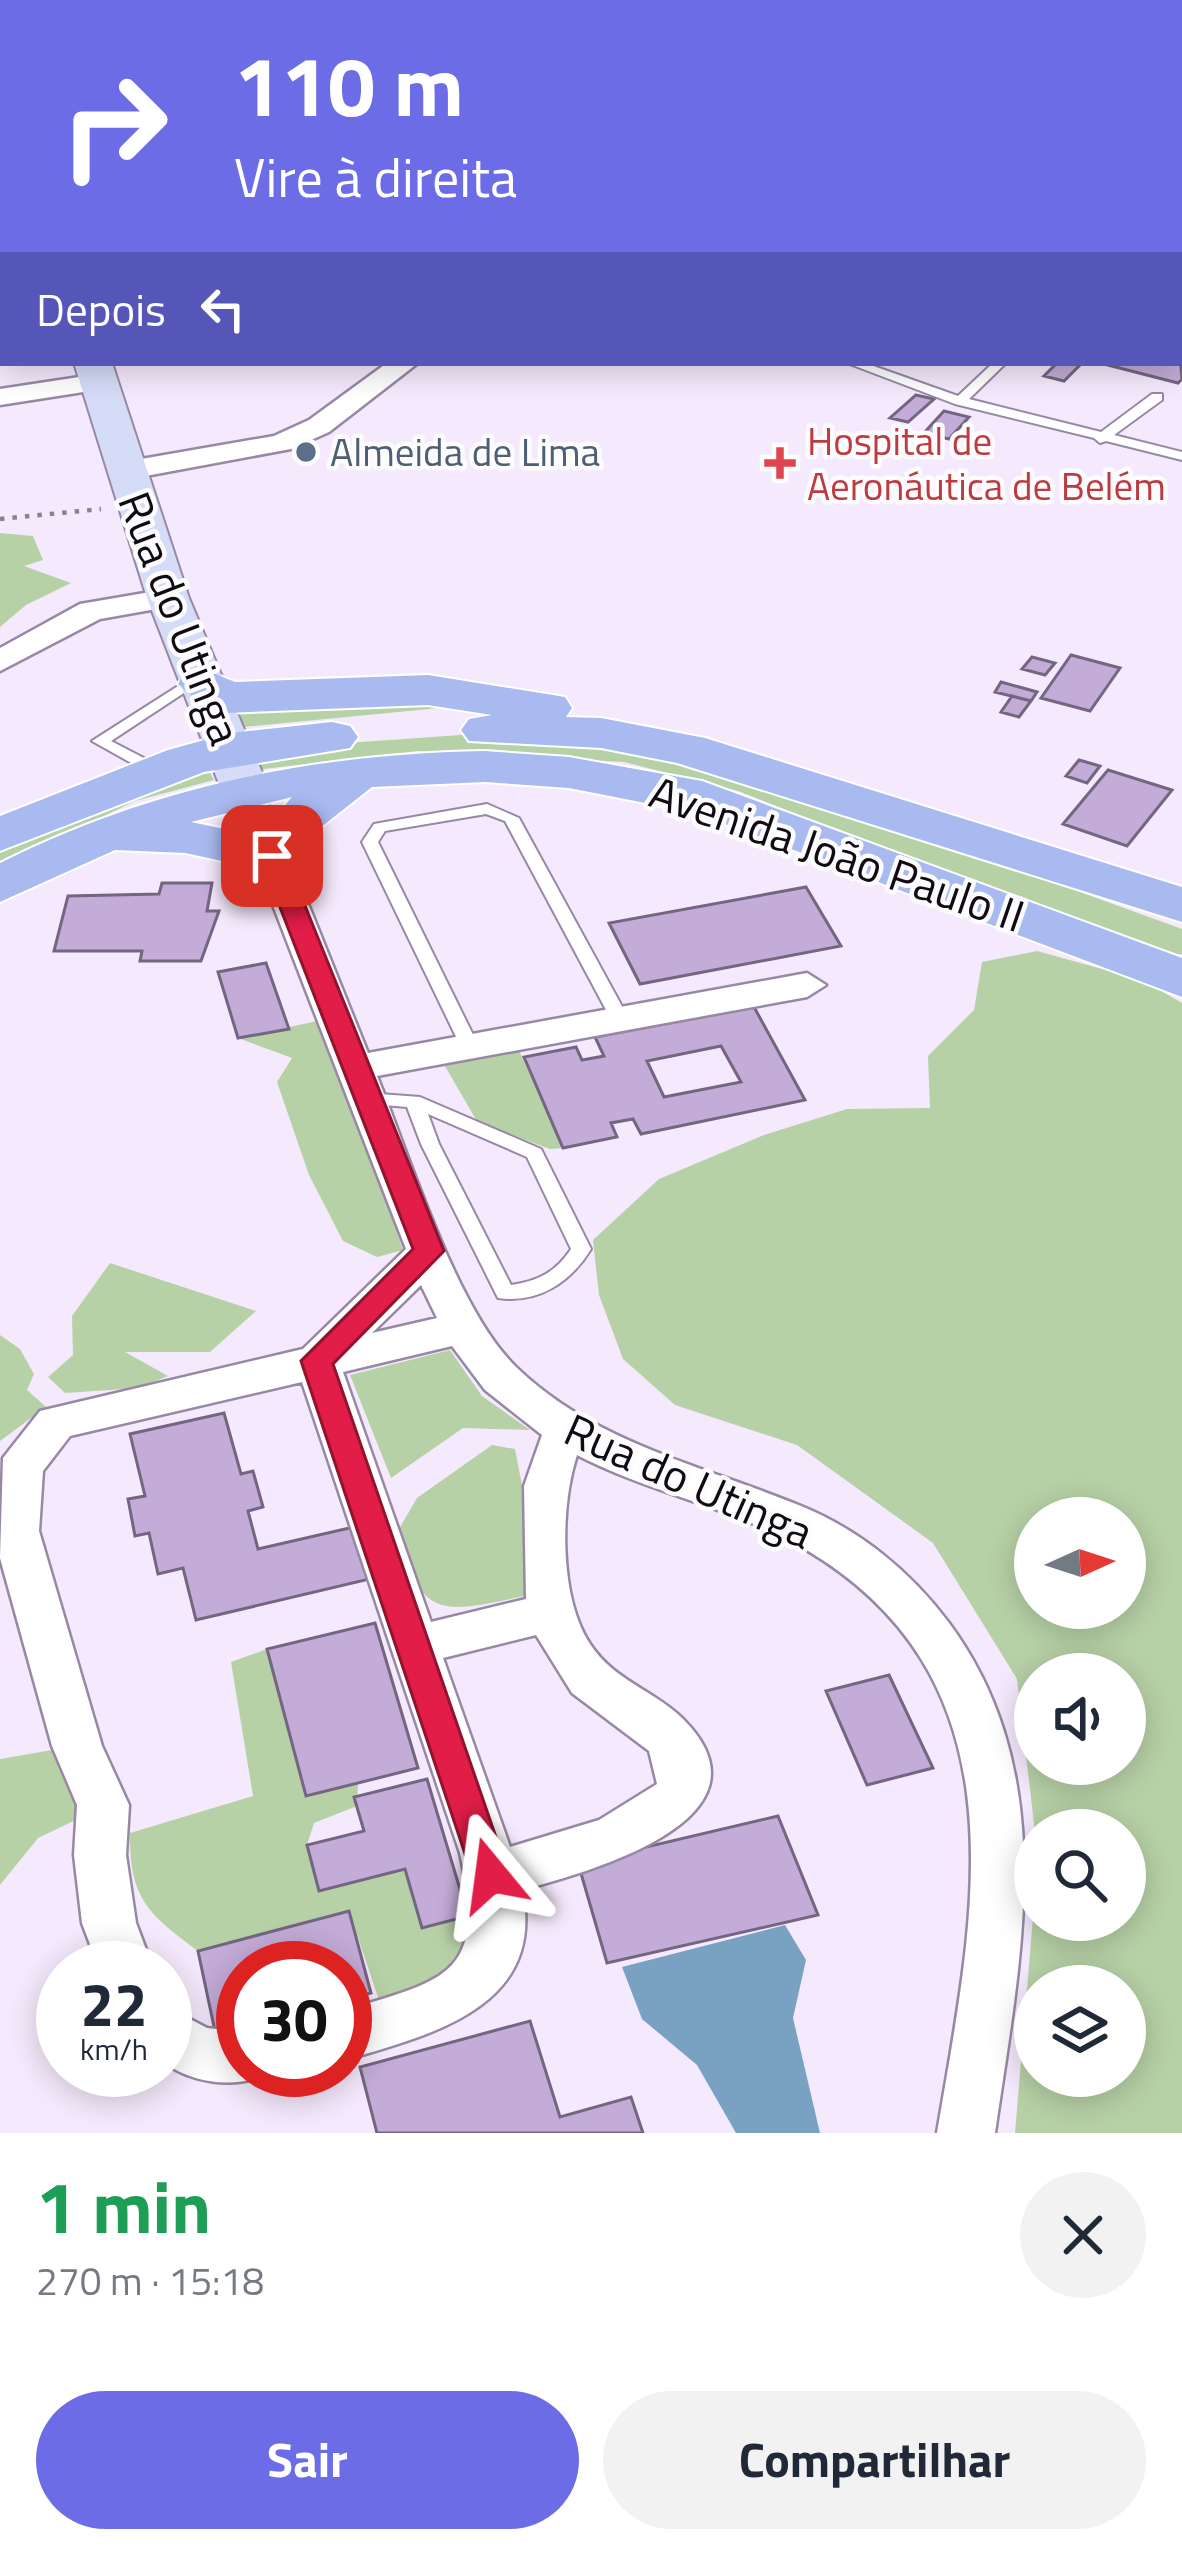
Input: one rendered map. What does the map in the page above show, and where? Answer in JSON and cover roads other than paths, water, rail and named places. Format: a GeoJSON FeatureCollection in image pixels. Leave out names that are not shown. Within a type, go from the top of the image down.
{"type":"FeatureCollection","features":[{"type":"Feature","properties":{"kind":"main road","name":"Avenida João Paulo II"},"geometry":{"type":"LineString","coordinates":[[226,719],[362,771],[500,766],[656,785],[1172,971]]}},
{"type":"Feature","properties":{"kind":"main road","name":"Avenida João Paulo II"},"geometry":{"type":"LineString","coordinates":[[0,885],[98,836],[175,807],[226,719]]}},
{"type":"Feature","properties":{"kind":"main road","name":"Avenida João Paulo II"},"geometry":{"type":"LineString","coordinates":[[0,835],[157,771],[226,719],[365,733],[602,733],[707,755],[1182,904]]}},
{"type":"Feature","properties":{"kind":"main road"},"geometry":{"type":"LineString","coordinates":[[98,836],[185,838],[272,856],[295,821],[362,771]]}},
{"type":"Feature","properties":{"kind":"street"},"geometry":{"type":"LineString","coordinates":[[129,487],[281,443],[319,426],[400,366]]}},
{"type":"Feature","properties":{"kind":"street"},"geometry":{"type":"LineString","coordinates":[[0,397],[96,372]]}},
{"type":"Feature","properties":{"kind":"street","name":"Rua do Utinga"},"geometry":{"type":"LineString","coordinates":[[96,372],[168,598],[226,719],[272,856],[359,1084],[429,1251],[498,1376],[567,1433],[795,1523],[879,1575],[935,1636],[965,1682],[986,1733],[1000,1797],[996,1917],[966,2133]]}},
{"type":"Feature","properties":{"kind":"street"},"geometry":{"type":"LineString","coordinates":[[0,661],[92,611],[168,598]]}},
{"type":"Feature","properties":{"kind":"street"},"geometry":{"type":"LineString","coordinates":[[359,1084],[470,1047],[807,985]]}},
{"type":"Feature","properties":{"kind":"street"},"geometry":{"type":"LineString","coordinates":[[316,1361],[429,1251]]}},
{"type":"Feature","properties":{"kind":"street"},"geometry":{"type":"LineString","coordinates":[[116,1941],[100,1855],[103,1805],[77,1745],[16,1531],[14,1495],[23,1454],[56,1423],[467,1327]]}},
{"type":"Feature","properties":{"kind":"street"},"geometry":{"type":"LineString","coordinates":[[316,1361],[491,1875],[499,1919],[470,1988],[455,2000],[372,2026]]}},
{"type":"Feature","properties":{"kind":"street"},"geometry":{"type":"LineString","coordinates":[[491,1875],[586,1849],[649,1820],[682,1793],[685,1770],[678,1748],[590,1681],[551,1612],[544,1565],[550,1454],[567,1433]]}},
{"type":"Feature","properties":{"kind":"street"},"geometry":{"type":"LineString","coordinates":[[415,1645],[551,1612]]}},
{"type":"Feature","properties":{"kind":"lane"},"geometry":{"type":"LineString","coordinates":[[862,366],[960,400],[1182,456]]}},
{"type":"Feature","properties":{"kind":"lane"},"geometry":{"type":"LineString","coordinates":[[960,400],[997,366]]}},
{"type":"Feature","properties":{"kind":"lane"},"geometry":{"type":"LineString","coordinates":[[1100,439],[1157,397]]}},
{"type":"Feature","properties":{"kind":"lane"},"geometry":{"type":"LineString","coordinates":[[157,771],[100,740],[226,719]]}},
{"type":"Feature","properties":{"kind":"lane"},"geometry":{"type":"LineString","coordinates":[[470,1047],[370,842],[380,827],[488,809],[511,818],[621,1021]]}},
{"type":"Feature","properties":{"kind":"lane"},"geometry":{"type":"LineString","coordinates":[[359,1084],[414,1101],[533,1153],[581,1249],[568,1274],[538,1288],[505,1293],[430,1144],[414,1101]]}},
{"type":"Feature","properties":{"kind":"water"},"geometry":{"type":"Polygon","coordinates":[[[785,1925],[806,1960],[793,2018],[820,2133],[736,2133],[697,2065],[642,2019],[622,1967],[785,1925]]]}},
{"type":"Feature","properties":{"kind":"place","name":"Almeida de Lima"},"geometry":{"type":"Point","coordinates":[306,452]}},
{"type":"Feature","properties":{"kind":"place","name":"Hospital de Aeronáutica de Belém"},"geometry":{"type":"Point","coordinates":[780,463]}}]}
